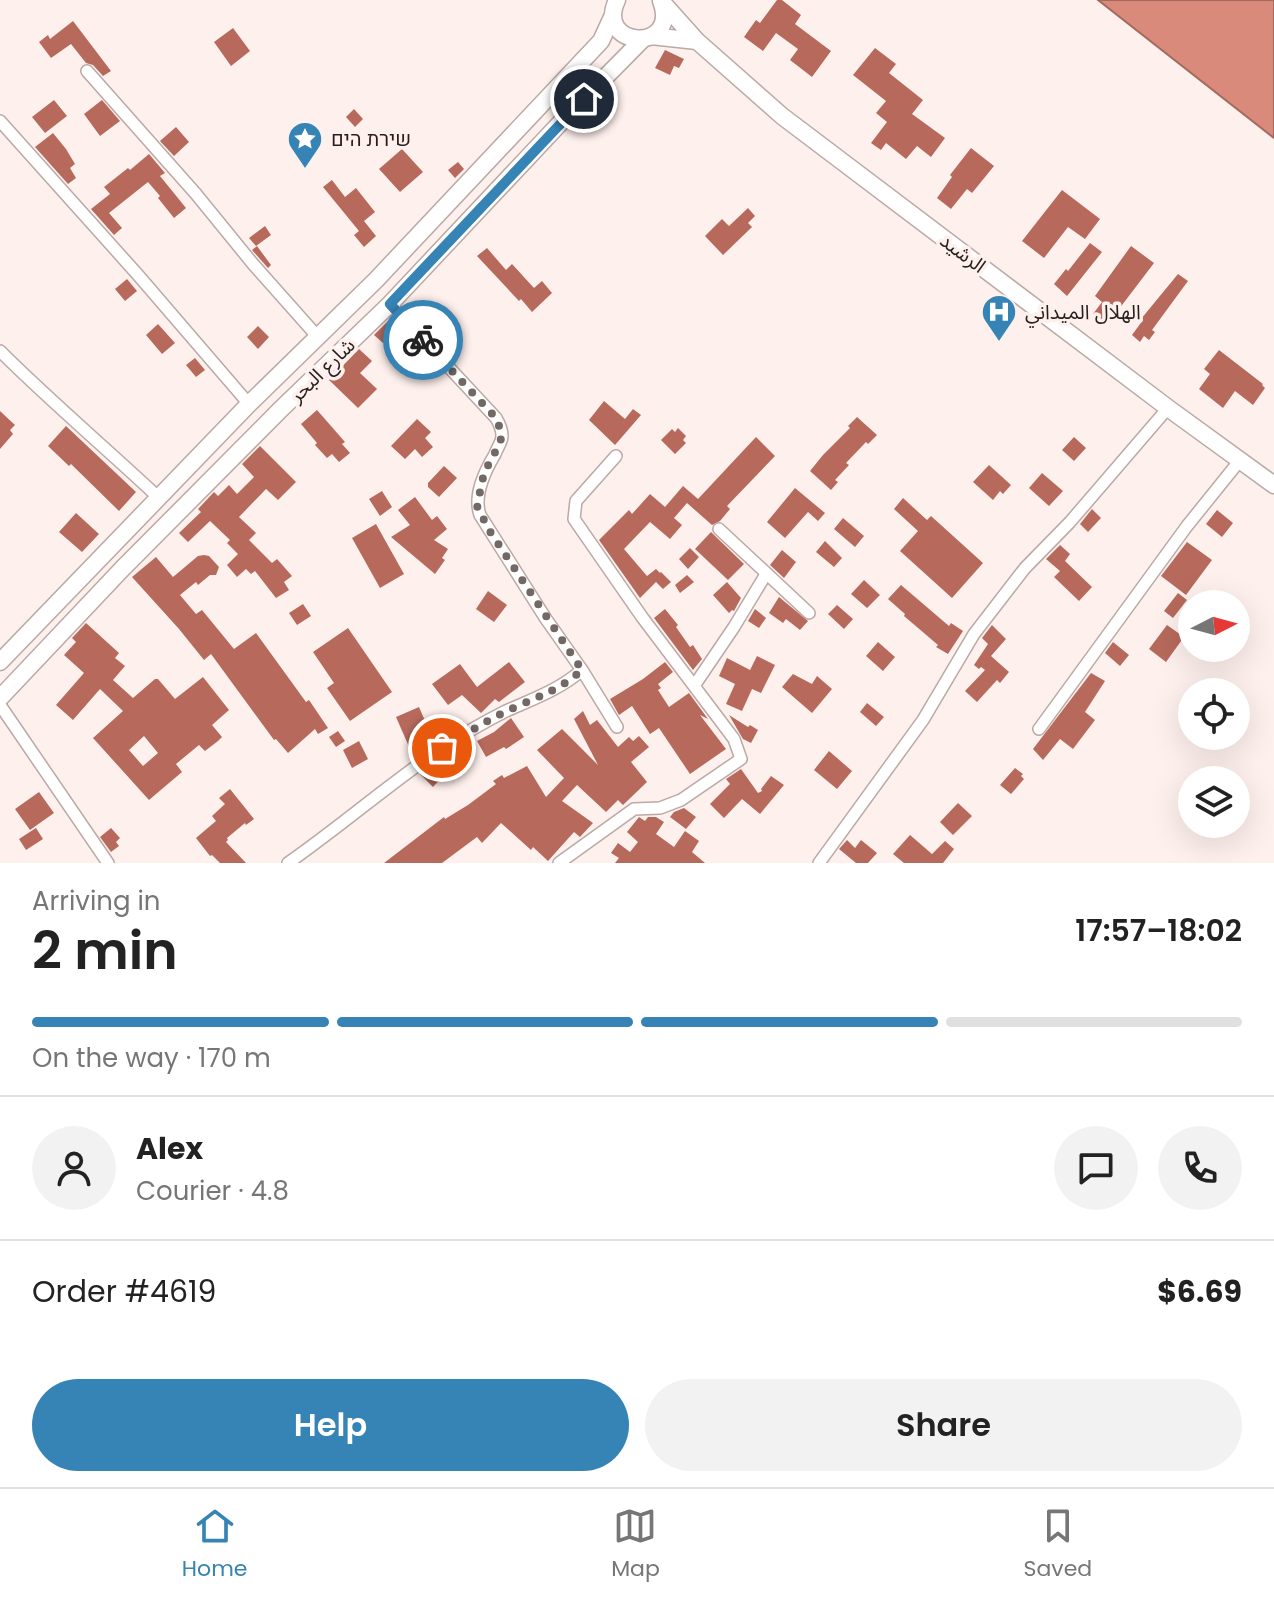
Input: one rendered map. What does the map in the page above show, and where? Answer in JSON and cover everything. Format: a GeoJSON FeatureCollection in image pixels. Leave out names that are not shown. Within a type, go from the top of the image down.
{"type":"FeatureCollection","features":[{"type":"Feature","properties":{"kind":"main road"},"geometry":{"type":"LineString","coordinates":[[646,38],[662,26],[664,10],[661,1]]}},
{"type":"Feature","properties":{"kind":"main road","name":"الرشيد"},"geometry":{"type":"LineString","coordinates":[[661,1],[697,41],[782,116],[1274,485]]}},
{"type":"Feature","properties":{"kind":"main road"},"geometry":{"type":"LineString","coordinates":[[614,5],[615,24],[626,36],[697,41]]}},
{"type":"Feature","properties":{"kind":"main road","name":"شارع البحر"},"geometry":{"type":"LineString","coordinates":[[0,662],[249,404],[376,280],[601,41],[614,5]]}},
{"type":"Feature","properties":{"kind":"main road","name":"شارع البحر"},"geometry":{"type":"LineString","coordinates":[[0,698],[270,419],[390,304],[564,119],[646,38]]}},
{"type":"Feature","properties":{"kind":"street"},"geometry":{"type":"LineString","coordinates":[[87,71],[317,336]]}},
{"type":"Feature","properties":{"kind":"street"},"geometry":{"type":"LineString","coordinates":[[0,121],[249,404]]}},
{"type":"Feature","properties":{"kind":"street"},"geometry":{"type":"LineString","coordinates":[[390,304],[500,425],[500,443],[484,473],[477,506],[489,530],[617,727]]}},
{"type":"Feature","properties":{"kind":"street"},"geometry":{"type":"LineString","coordinates":[[0,351],[158,497]]}},
{"type":"Feature","properties":{"kind":"street"},"geometry":{"type":"LineString","coordinates":[[819,863],[923,720],[974,634],[1025,568],[1070,522],[1168,408]]}},
{"type":"Feature","properties":{"kind":"street"},"geometry":{"type":"LineString","coordinates":[[559,863],[634,809],[660,808],[681,800],[741,759],[734,739],[642,617],[574,519],[576,501],[616,456]]}},
{"type":"Feature","properties":{"kind":"street"},"geometry":{"type":"LineString","coordinates":[[1039,729],[1187,526],[1241,459]]}},
{"type":"Feature","properties":{"kind":"street"},"geometry":{"type":"LineString","coordinates":[[719,529],[809,613]]}},
{"type":"Feature","properties":{"kind":"street"},"geometry":{"type":"LineString","coordinates":[[694,686],[766,574]]}},
{"type":"Feature","properties":{"kind":"street"},"geometry":{"type":"LineString","coordinates":[[288,863],[442,748],[483,723],[570,681],[582,670]]}},
{"type":"Feature","properties":{"kind":"street"},"geometry":{"type":"LineString","coordinates":[[0,705],[108,863]]}},
{"type":"Feature","properties":{"kind":"shaded area"},"geometry":{"type":"Polygon","coordinates":[[[1098,0],[1274,0],[1274,138],[1098,0]]]}},
{"type":"Feature","properties":{"kind":"building"},"geometry":{"type":"Polygon","coordinates":[[[777,0],[782,0],[801,15],[795,24],[831,51],[812,77],[790,60],[798,49],[776,33],[763,51],[744,37],[756,20],[760,23],[777,0]]]}},
{"type":"Feature","properties":{"kind":"building"},"geometry":{"type":"Polygon","coordinates":[[[73,21],[111,71],[103,76],[93,65],[86,63],[71,44],[51,58],[39,42],[48,35],[50,39],[73,21]]]}},
{"type":"Feature","properties":{"kind":"building"},"geometry":{"type":"Polygon","coordinates":[[[233,28],[250,51],[231,66],[214,42],[233,28]]]}},
{"type":"Feature","properties":{"kind":"building"},"geometry":{"type":"Polygon","coordinates":[[[875,48],[896,64],[889,73],[923,100],[912,114],[945,138],[931,157],[917,146],[906,159],[886,143],[881,150],[871,143],[887,122],[876,113],[886,101],[853,75],[875,48]]]}},
{"type":"Feature","properties":{"kind":"building"},"geometry":{"type":"Polygon","coordinates":[[[665,50],[684,59],[679,68],[674,66],[670,75],[655,68],[665,50]]]}},
{"type":"Feature","properties":{"kind":"building"},"geometry":{"type":"Polygon","coordinates":[[[54,100],[67,116],[45,133],[32,117],[54,100]]]}},
{"type":"Feature","properties":{"kind":"building"},"geometry":{"type":"Polygon","coordinates":[[[102,100],[120,121],[100,136],[84,114],[102,100]]]}},
{"type":"Feature","properties":{"kind":"building"},"geometry":{"type":"Polygon","coordinates":[[[354,109],[363,119],[355,127],[346,117],[354,109]]]}},
{"type":"Feature","properties":{"kind":"building"},"geometry":{"type":"Polygon","coordinates":[[[176,127],[189,142],[174,156],[160,141],[176,127]]]}},
{"type":"Feature","properties":{"kind":"building"},"geometry":{"type":"Polygon","coordinates":[[[53,133],[75,164],[70,168],[76,178],[68,184],[35,147],[53,133]]]}},
{"type":"Feature","properties":{"kind":"building"},"geometry":{"type":"Polygon","coordinates":[[[971,148],[994,166],[972,193],[967,189],[951,209],[937,198],[971,148]]]}},
{"type":"Feature","properties":{"kind":"building"},"geometry":{"type":"Polygon","coordinates":[[[402,149],[423,172],[400,192],[379,169],[402,149]]]}},
{"type":"Feature","properties":{"kind":"building"},"geometry":{"type":"Polygon","coordinates":[[[149,154],[165,173],[160,176],[186,208],[174,218],[148,182],[109,213],[122,228],[114,235],[91,209],[110,194],[104,187],[149,154]]]}},
{"type":"Feature","properties":{"kind":"building"},"geometry":{"type":"Polygon","coordinates":[[[458,162],[464,169],[455,178],[448,170],[458,162]]]}},
{"type":"Feature","properties":{"kind":"building"},"geometry":{"type":"Polygon","coordinates":[[[332,180],[345,197],[356,188],[375,212],[364,221],[376,236],[364,247],[354,235],[359,231],[323,187],[332,180]]]}},
{"type":"Feature","properties":{"kind":"building"},"geometry":{"type":"Polygon","coordinates":[[[1062,190],[1100,219],[1085,239],[1068,227],[1044,258],[1022,241],[1062,190]]]}},
{"type":"Feature","properties":{"kind":"building"},"geometry":{"type":"Polygon","coordinates":[[[748,208],[755,216],[748,223],[752,227],[723,255],[705,236],[722,219],[729,226],[748,208]]]}},
{"type":"Feature","properties":{"kind":"building"},"geometry":{"type":"Polygon","coordinates":[[[265,226],[271,235],[256,246],[249,238],[265,226]]]}},
{"type":"Feature","properties":{"kind":"building"},"geometry":{"type":"Polygon","coordinates":[[[1090,243],[1102,252],[1067,296],[1054,284],[1090,243]]]}},
{"type":"Feature","properties":{"kind":"building"},"geometry":{"type":"Polygon","coordinates":[[[257,246],[271,265],[268,268],[252,250],[257,246]]]}},
{"type":"Feature","properties":{"kind":"building"},"geometry":{"type":"Polygon","coordinates":[[[1131,246],[1154,263],[1116,313],[1113,310],[1103,323],[1093,314],[1102,302],[1095,296],[1131,246]]]}},
{"type":"Feature","properties":{"kind":"building"},"geometry":{"type":"Polygon","coordinates":[[[487,248],[506,270],[512,264],[534,288],[542,281],[552,293],[532,312],[477,256],[487,248]]]}},
{"type":"Feature","properties":{"kind":"building"},"geometry":{"type":"Polygon","coordinates":[[[1178,274],[1188,281],[1152,330],[1155,332],[1149,340],[1144,336],[1140,342],[1132,335],[1141,319],[1178,274]]]}},
{"type":"Feature","properties":{"kind":"building"},"geometry":{"type":"Polygon","coordinates":[[[127,279],[137,291],[125,301],[115,289],[127,279]]]}},
{"type":"Feature","properties":{"kind":"building"},"geometry":{"type":"Polygon","coordinates":[[[391,318],[399,326],[383,343],[374,335],[391,318]]]}},
{"type":"Feature","properties":{"kind":"building"},"geometry":{"type":"Polygon","coordinates":[[[158,324],[175,343],[162,354],[146,335],[158,324]]]}},
{"type":"Feature","properties":{"kind":"building"},"geometry":{"type":"Polygon","coordinates":[[[258,326],[269,337],[258,349],[247,337],[258,326]]]}},
{"type":"Feature","properties":{"kind":"building"},"geometry":{"type":"Polygon","coordinates":[[[359,349],[372,361],[360,373],[377,389],[358,408],[329,380],[359,349]]]}},
{"type":"Feature","properties":{"kind":"building"},"geometry":{"type":"Polygon","coordinates":[[[1219,350],[1263,384],[1265,388],[1253,405],[1235,391],[1223,408],[1199,389],[1210,374],[1204,369],[1219,350]]]}},
{"type":"Feature","properties":{"kind":"building"},"geometry":{"type":"Polygon","coordinates":[[[195,358],[205,370],[196,377],[186,365],[195,358]]]}},
{"type":"Feature","properties":{"kind":"building"},"geometry":{"type":"Polygon","coordinates":[[[604,401],[625,419],[633,409],[641,415],[615,445],[589,420],[604,401]]]}},
{"type":"Feature","properties":{"kind":"building"},"geometry":{"type":"Polygon","coordinates":[[[317,410],[345,442],[342,444],[350,453],[339,462],[332,454],[327,458],[301,424],[317,410]]]}},
{"type":"Feature","properties":{"kind":"building"},"geometry":{"type":"Polygon","coordinates":[[[0,411],[15,425],[10,430],[13,434],[0,449],[0,411]]]}},
{"type":"Feature","properties":{"kind":"building"},"geometry":{"type":"Polygon","coordinates":[[[857,417],[877,435],[846,463],[849,465],[835,480],[838,482],[831,490],[810,471],[857,417]]]}},
{"type":"Feature","properties":{"kind":"building"},"geometry":{"type":"Polygon","coordinates":[[[417,419],[431,432],[425,438],[433,447],[422,457],[415,449],[405,459],[391,446],[417,419]]]}},
{"type":"Feature","properties":{"kind":"building"},"geometry":{"type":"Polygon","coordinates":[[[66,426],[136,492],[119,511],[48,446],[66,426]]]}},
{"type":"Feature","properties":{"kind":"building"},"geometry":{"type":"Polygon","coordinates":[[[678,428],[686,436],[683,440],[686,443],[675,454],[661,440],[672,429],[675,432],[678,428]]]}},
{"type":"Feature","properties":{"kind":"building"},"geometry":{"type":"Polygon","coordinates":[[[756,437],[775,456],[727,506],[730,509],[720,521],[712,525],[687,503],[674,518],[682,525],[670,539],[650,522],[624,549],[647,576],[656,569],[671,582],[663,589],[656,582],[640,598],[599,540],[629,510],[632,514],[650,494],[665,507],[683,486],[698,499],[756,437]]]}},
{"type":"Feature","properties":{"kind":"building"},"geometry":{"type":"Polygon","coordinates":[[[1074,437],[1086,448],[1074,461],[1062,450],[1074,437]]]}},
{"type":"Feature","properties":{"kind":"building"},"geometry":{"type":"Polygon","coordinates":[[[260,446],[296,482],[278,500],[266,489],[239,517],[256,533],[249,540],[272,563],[277,559],[292,576],[284,582],[289,590],[276,598],[255,571],[251,574],[246,569],[237,577],[227,565],[238,554],[227,543],[230,540],[210,521],[188,542],[179,533],[201,512],[198,509],[214,492],[218,496],[229,485],[237,494],[254,477],[242,464],[260,446]]]}},
{"type":"Feature","properties":{"kind":"building"},"geometry":{"type":"Polygon","coordinates":[[[989,465],[1011,485],[1003,494],[1000,491],[993,500],[973,482],[989,465]]]}},
{"type":"Feature","properties":{"kind":"building"},"geometry":{"type":"Polygon","coordinates":[[[444,466],[457,478],[439,497],[428,487],[428,483],[444,466]]]}},
{"type":"Feature","properties":{"kind":"building"},"geometry":{"type":"Polygon","coordinates":[[[1042,473],[1063,491],[1049,506],[1029,488],[1042,473]]]}},
{"type":"Feature","properties":{"kind":"building"},"geometry":{"type":"Polygon","coordinates":[[[795,488],[825,513],[818,521],[808,512],[785,538],[767,522],[795,488]]]}},
{"type":"Feature","properties":{"kind":"building"},"geometry":{"type":"Polygon","coordinates":[[[382,491],[392,507],[380,516],[369,499],[382,491]]]}},
{"type":"Feature","properties":{"kind":"building"},"geometry":{"type":"Polygon","coordinates":[[[415,497],[432,520],[437,516],[447,529],[434,540],[448,549],[442,558],[445,560],[435,574],[391,537],[410,525],[398,510],[415,497]]]}},
{"type":"Feature","properties":{"kind":"building"},"geometry":{"type":"Polygon","coordinates":[[[903,498],[927,520],[931,516],[983,563],[952,598],[900,551],[918,531],[894,509],[903,498]]]}},
{"type":"Feature","properties":{"kind":"building"},"geometry":{"type":"Polygon","coordinates":[[[1092,509],[1101,518],[1088,532],[1080,524],[1092,509]]]}},
{"type":"Feature","properties":{"kind":"building"},"geometry":{"type":"Polygon","coordinates":[[[1217,510],[1233,523],[1222,537],[1206,524],[1217,510]]]}},
{"type":"Feature","properties":{"kind":"building"},"geometry":{"type":"Polygon","coordinates":[[[76,513],[99,534],[82,552],[59,532],[76,513]]]}},
{"type":"Feature","properties":{"kind":"building"},"geometry":{"type":"Polygon","coordinates":[[[843,518],[864,536],[855,547],[834,529],[843,518]]]}},
{"type":"Feature","properties":{"kind":"building"},"geometry":{"type":"Polygon","coordinates":[[[376,524],[404,574],[380,588],[352,538],[376,524]]]}},
{"type":"Feature","properties":{"kind":"building"},"geometry":{"type":"Polygon","coordinates":[[[711,532],[744,564],[728,580],[695,549],[711,532]]]}},
{"type":"Feature","properties":{"kind":"building"},"geometry":{"type":"Polygon","coordinates":[[[825,541],[842,558],[834,567],[816,552],[825,541]]]}},
{"type":"Feature","properties":{"kind":"building"},"geometry":{"type":"Polygon","coordinates":[[[1187,542],[1212,560],[1190,590],[1179,590],[1161,576],[1187,542]]]}},
{"type":"Feature","properties":{"kind":"building"},"geometry":{"type":"Polygon","coordinates":[[[1060,545],[1070,554],[1065,561],[1092,587],[1079,601],[1054,577],[1060,571],[1046,559],[1060,545]]]}},
{"type":"Feature","properties":{"kind":"building"},"geometry":{"type":"Polygon","coordinates":[[[690,548],[699,557],[688,569],[679,559],[690,548]]]}},
{"type":"Feature","properties":{"kind":"building"},"geometry":{"type":"Polygon","coordinates":[[[782,550],[796,562],[784,578],[770,565],[782,550]]]}},
{"type":"Feature","properties":{"kind":"building"},"geometry":{"type":"Polygon","coordinates":[[[204,555],[219,567],[216,575],[210,575],[198,585],[196,582],[180,595],[196,614],[202,610],[234,649],[256,633],[328,728],[318,734],[315,729],[288,753],[274,740],[211,654],[204,660],[132,577],[156,557],[173,577],[198,556],[204,555]]]}},
{"type":"Feature","properties":{"kind":"building"},"geometry":{"type":"Polygon","coordinates":[[[687,575],[694,582],[680,593],[675,585],[687,575]]]}},
{"type":"Feature","properties":{"kind":"building"},"geometry":{"type":"Polygon","coordinates":[[[864,580],[880,595],[867,608],[851,594],[864,580]]]}},
{"type":"Feature","properties":{"kind":"building"},"geometry":{"type":"Polygon","coordinates":[[[727,582],[741,598],[734,611],[729,613],[713,595],[727,582]]]}},
{"type":"Feature","properties":{"kind":"building"},"geometry":{"type":"Polygon","coordinates":[[[901,585],[949,626],[951,623],[963,631],[948,654],[936,647],[938,645],[888,599],[901,585]]]}},
{"type":"Feature","properties":{"kind":"building"},"geometry":{"type":"Polygon","coordinates":[[[488,591],[507,605],[494,622],[476,609],[488,591]]]}},
{"type":"Feature","properties":{"kind":"building"},"geometry":{"type":"Polygon","coordinates":[[[1178,593],[1178,612],[1173,618],[1164,611],[1178,593]]]}},
{"type":"Feature","properties":{"kind":"building"},"geometry":{"type":"Polygon","coordinates":[[[779,597],[808,621],[800,630],[786,619],[783,623],[769,613],[779,597]]]}},
{"type":"Feature","properties":{"kind":"building"},"geometry":{"type":"Polygon","coordinates":[[[303,604],[311,616],[297,625],[289,613],[303,604]]]}},
{"type":"Feature","properties":{"kind":"building"},"geometry":{"type":"Polygon","coordinates":[[[837,605],[853,619],[844,629],[828,614],[837,605]]]}},
{"type":"Feature","properties":{"kind":"building"},"geometry":{"type":"Polygon","coordinates":[[[665,609],[690,647],[693,645],[702,659],[693,670],[654,618],[665,609]]]}},
{"type":"Feature","properties":{"kind":"building"},"geometry":{"type":"Polygon","coordinates":[[[755,609],[766,618],[759,628],[748,621],[755,609]]]}},
{"type":"Feature","properties":{"kind":"building"},"geometry":{"type":"Polygon","coordinates":[[[86,623],[119,653],[115,658],[125,666],[113,680],[133,698],[158,679],[175,699],[203,677],[229,710],[212,725],[222,737],[205,751],[199,745],[176,764],[182,772],[149,800],[93,738],[123,711],[100,689],[73,720],[56,705],[84,673],[64,655],[76,642],[72,638],[86,623]],[[144,736],[129,750],[143,766],[158,753],[144,736]]]}},
{"type":"Feature","properties":{"kind":"building"},"geometry":{"type":"Polygon","coordinates":[[[992,625],[1006,639],[991,656],[1009,672],[977,702],[965,691],[985,670],[974,665],[988,644],[982,638],[992,625]]]}},
{"type":"Feature","properties":{"kind":"building"},"geometry":{"type":"Polygon","coordinates":[[[1167,625],[1178,633],[1178,645],[1166,662],[1149,649],[1167,625]]]}},
{"type":"Feature","properties":{"kind":"building"},"geometry":{"type":"Polygon","coordinates":[[[348,628],[392,692],[350,721],[327,688],[334,683],[313,652],[348,628]]]}},
{"type":"Feature","properties":{"kind":"building"},"geometry":{"type":"Polygon","coordinates":[[[878,642],[895,657],[883,671],[866,656],[878,642]]]}},
{"type":"Feature","properties":{"kind":"building"},"geometry":{"type":"Polygon","coordinates":[[[1113,642],[1129,655],[1120,666],[1105,653],[1113,642]]]}},
{"type":"Feature","properties":{"kind":"building"},"geometry":{"type":"Polygon","coordinates":[[[757,656],[775,665],[761,693],[752,689],[742,711],[726,704],[735,684],[719,676],[727,658],[750,670],[757,656]]]}},
{"type":"Feature","properties":{"kind":"building"},"geometry":{"type":"Polygon","coordinates":[[[509,662],[525,682],[499,702],[495,699],[481,713],[462,695],[448,705],[432,684],[460,664],[477,687],[509,662]]]}},
{"type":"Feature","properties":{"kind":"building"},"geometry":{"type":"Polygon","coordinates":[[[665,662],[673,672],[658,684],[661,688],[658,690],[669,707],[689,693],[708,719],[700,715],[726,749],[690,774],[659,728],[650,734],[632,706],[619,715],[610,699],[665,662]]]}},
{"type":"Feature","properties":{"kind":"building"},"geometry":{"type":"Polygon","coordinates":[[[1091,673],[1105,681],[1085,712],[1095,720],[1073,749],[1060,739],[1043,760],[1033,749],[1091,673]]]}},
{"type":"Feature","properties":{"kind":"building"},"geometry":{"type":"Polygon","coordinates":[[[793,674],[812,684],[817,676],[832,689],[812,713],[782,687],[793,674]]]}},
{"type":"Feature","properties":{"kind":"building"},"geometry":{"type":"Polygon","coordinates":[[[867,703],[884,717],[876,726],[860,712],[867,703]]]}},
{"type":"Feature","properties":{"kind":"building"},"geometry":{"type":"Polygon","coordinates":[[[419,707],[433,739],[410,749],[396,717],[419,707]]]}},
{"type":"Feature","properties":{"kind":"building"},"geometry":{"type":"Polygon","coordinates":[[[583,711],[590,725],[597,720],[618,747],[629,737],[633,741],[639,736],[649,747],[631,762],[647,782],[623,805],[618,800],[606,812],[577,785],[562,801],[593,823],[580,837],[574,832],[548,861],[501,823],[482,843],[477,837],[442,863],[384,863],[444,817],[468,805],[496,784],[493,781],[502,775],[504,778],[527,766],[546,797],[564,778],[537,750],[562,729],[598,765],[574,719],[583,711]]]}},
{"type":"Feature","properties":{"kind":"building"},"geometry":{"type":"Polygon","coordinates":[[[729,715],[758,730],[751,743],[743,739],[729,715]]]}},
{"type":"Feature","properties":{"kind":"building"},"geometry":{"type":"Polygon","coordinates":[[[511,718],[524,737],[486,757],[477,741],[511,718]]]}},
{"type":"Feature","properties":{"kind":"building"},"geometry":{"type":"Polygon","coordinates":[[[338,731],[345,741],[336,747],[329,737],[338,731]]]}},
{"type":"Feature","properties":{"kind":"building"},"geometry":{"type":"Polygon","coordinates":[[[359,741],[368,759],[352,768],[343,750],[359,741]]]}},
{"type":"Feature","properties":{"kind":"building"},"geometry":{"type":"Polygon","coordinates":[[[829,751],[852,771],[837,789],[814,770],[829,751]]]}},
{"type":"Feature","properties":{"kind":"building"},"geometry":{"type":"Polygon","coordinates":[[[438,761],[448,771],[433,787],[420,774],[438,761]]]}},
{"type":"Feature","properties":{"kind":"building"},"geometry":{"type":"Polygon","coordinates":[[[1015,768],[1024,779],[1011,794],[1000,785],[1015,768]]]}},
{"type":"Feature","properties":{"kind":"building"},"geometry":{"type":"Polygon","coordinates":[[[741,769],[758,793],[771,776],[784,785],[760,814],[742,799],[724,818],[710,804],[730,784],[726,779],[741,769]]]}},
{"type":"Feature","properties":{"kind":"building"},"geometry":{"type":"Polygon","coordinates":[[[230,789],[254,819],[245,823],[226,842],[246,863],[220,863],[196,838],[216,821],[212,816],[225,804],[219,798],[230,789]]]}},
{"type":"Feature","properties":{"kind":"building"},"geometry":{"type":"Polygon","coordinates":[[[39,792],[54,813],[30,830],[15,809],[39,792]]]}},
{"type":"Feature","properties":{"kind":"building"},"geometry":{"type":"Polygon","coordinates":[[[958,803],[972,816],[953,835],[940,822],[958,803]]]}},
{"type":"Feature","properties":{"kind":"building"},"geometry":{"type":"Polygon","coordinates":[[[684,808],[696,817],[686,829],[670,817],[684,808]]]}},
{"type":"Feature","properties":{"kind":"building"},"geometry":{"type":"Polygon","coordinates":[[[639,817],[645,821],[648,817],[656,817],[664,822],[656,834],[674,847],[685,831],[699,841],[692,852],[705,863],[615,863],[619,858],[611,853],[618,843],[630,852],[638,842],[627,832],[639,817]]]}},
{"type":"Feature","properties":{"kind":"building"},"geometry":{"type":"Polygon","coordinates":[[[36,828],[43,839],[26,850],[19,839],[36,828]]]}},
{"type":"Feature","properties":{"kind":"building"},"geometry":{"type":"Polygon","coordinates":[[[111,828],[120,838],[116,842],[119,846],[111,852],[100,837],[111,828]]]}},
{"type":"Feature","properties":{"kind":"building"},"geometry":{"type":"Polygon","coordinates":[[[910,835],[932,854],[945,841],[954,849],[943,863],[904,863],[893,854],[910,835]]]}},
{"type":"Feature","properties":{"kind":"building"},"geometry":{"type":"Polygon","coordinates":[[[847,840],[855,848],[861,840],[877,853],[868,863],[856,863],[839,849],[847,840]]]}},
{"type":"Feature","properties":{"kind":"way so far"},"geometry":{"type":"LineString","coordinates":[[423,340],[500,425],[500,443],[484,473],[479,494],[477,506],[480,515],[582,670],[570,681],[483,723],[442,748]]}},
{"type":"Feature","properties":{"kind":"place","name":"שירת הים"},"geometry":{"type":"Point","coordinates":[305,170]}},
{"type":"Feature","properties":{"kind":"place","name":"الهلال الميداني"},"geometry":{"type":"Point","coordinates":[999,343]}},
{"type":"Feature","properties":{"kind":"route"},"geometry":{"type":"LineString","coordinates":[[423,340],[390,304],[584,99]]}}]}
